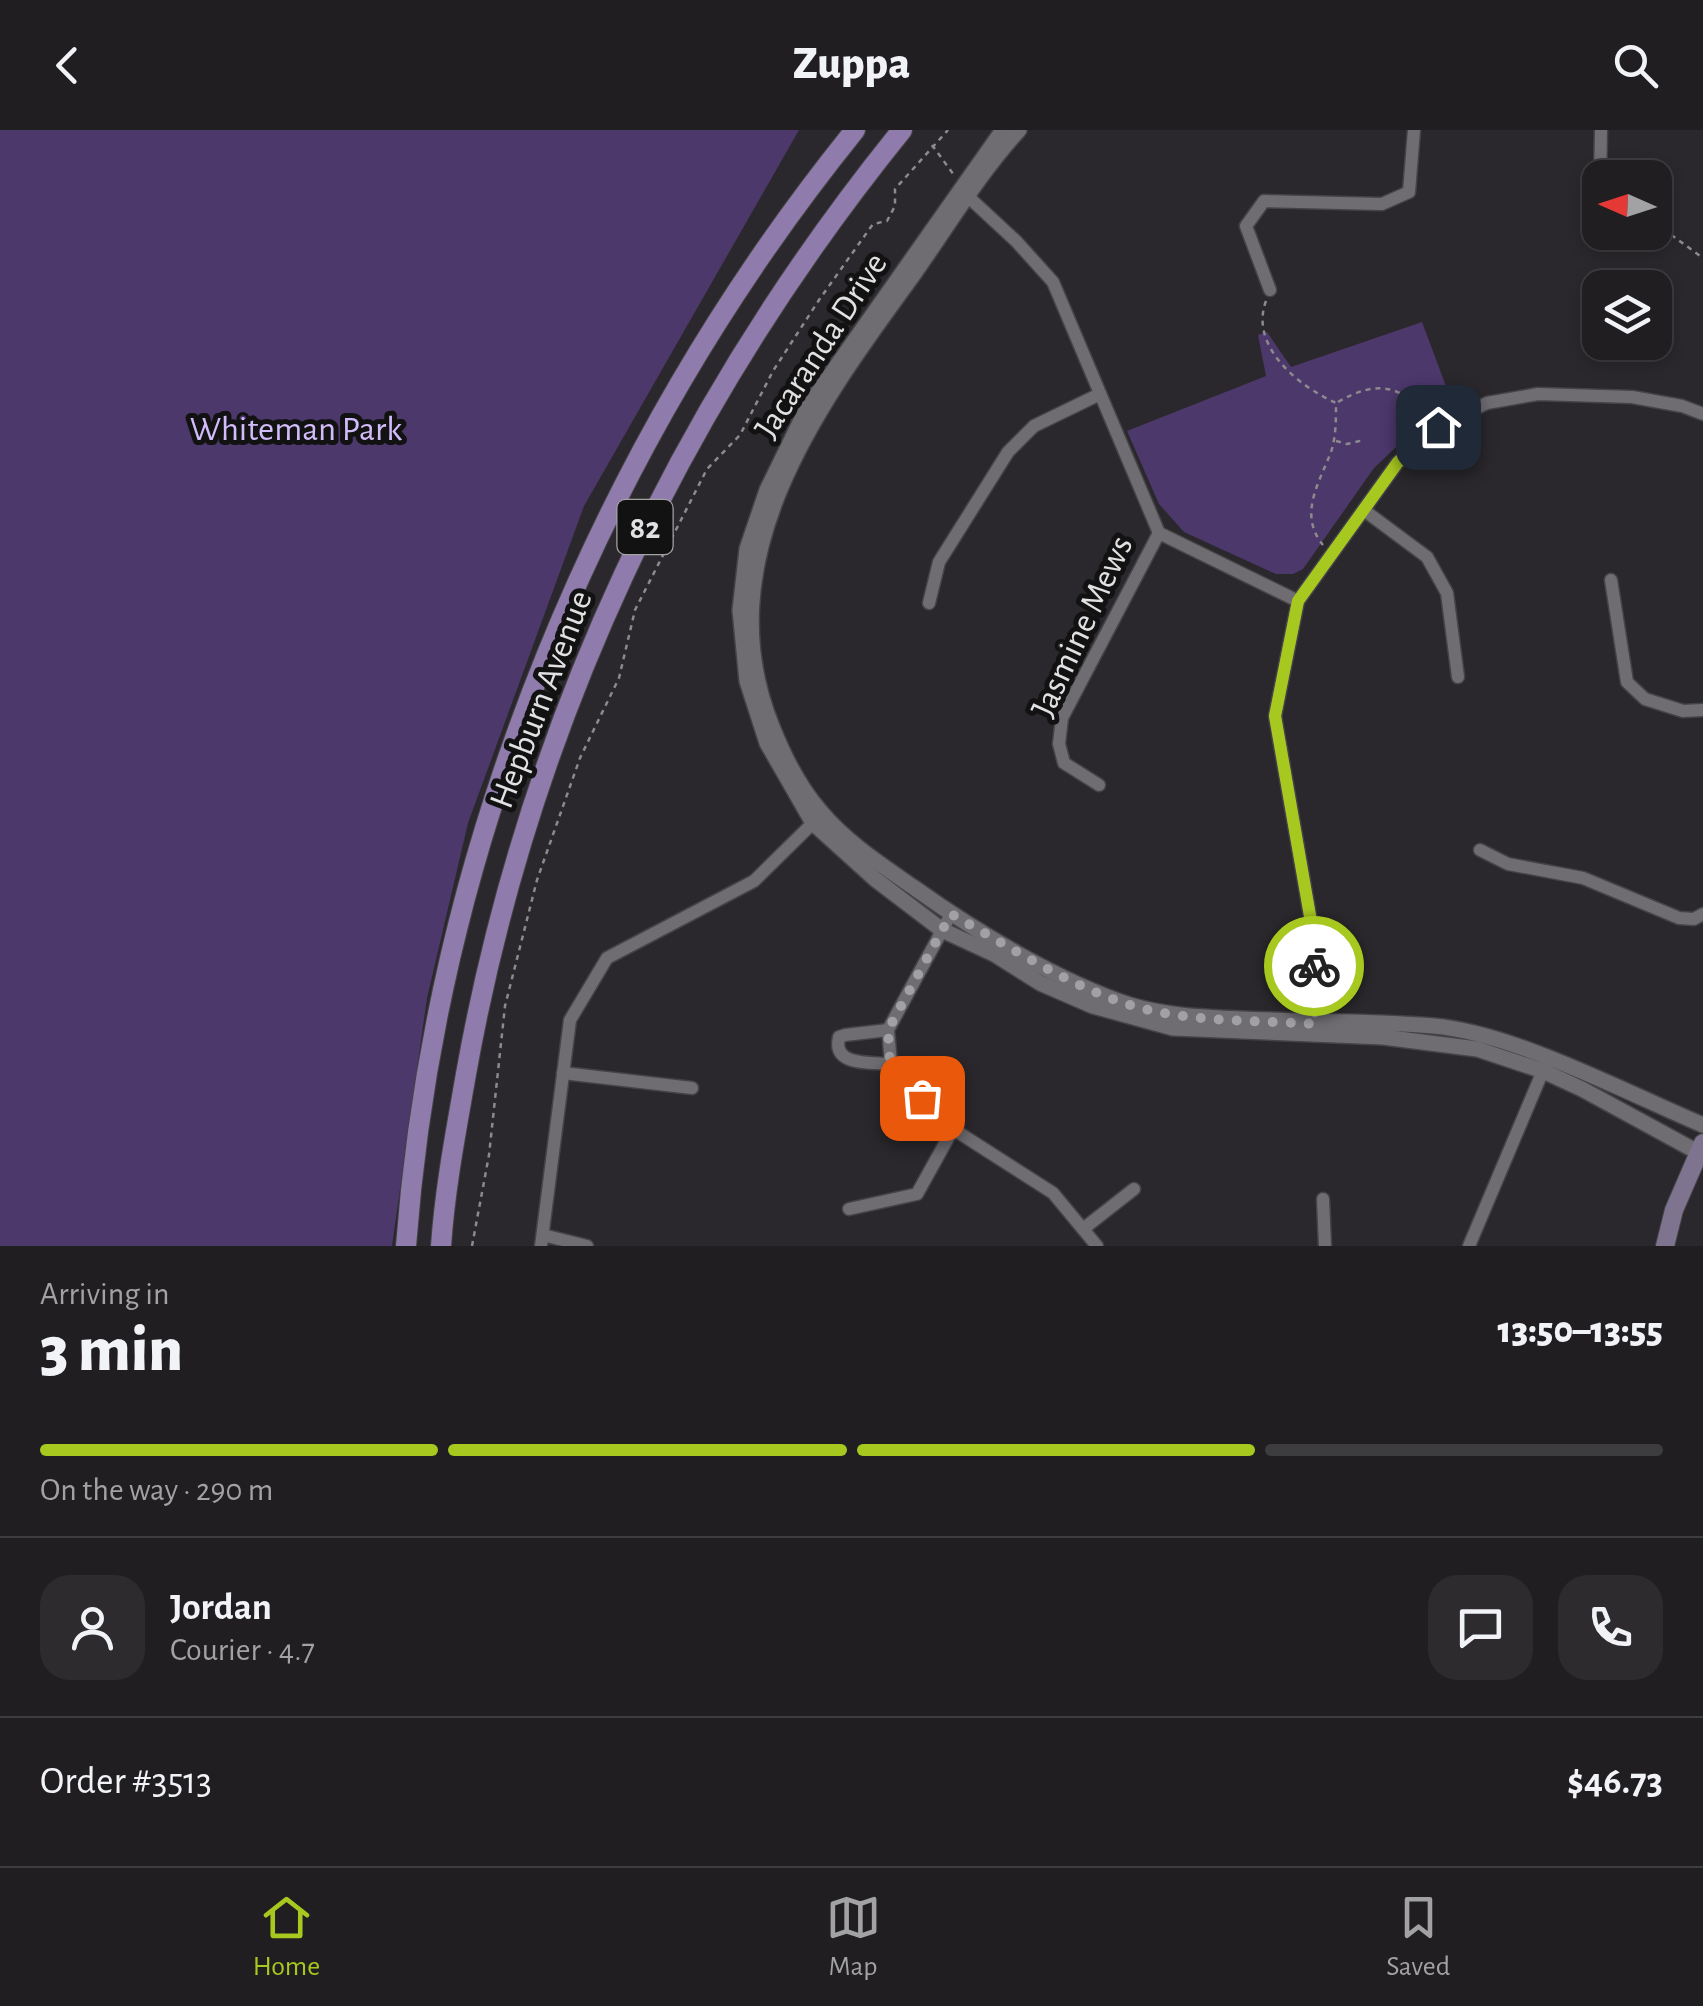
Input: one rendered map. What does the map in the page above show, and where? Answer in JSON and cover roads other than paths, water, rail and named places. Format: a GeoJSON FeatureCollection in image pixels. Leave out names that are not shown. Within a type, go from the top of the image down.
{"type":"FeatureCollection","features":[{"type":"Feature","properties":{"kind":"main road","name":"Hepburn Avenue"},"geometry":{"type":"LineString","coordinates":[[406,1246],[424,1099],[451,964],[484,838],[549,653],[602,533],[694,361],[765,251],[856,130]]}},
{"type":"Feature","properties":{"kind":"main road","name":"Hepburn Avenue"},"geometry":{"type":"LineString","coordinates":[[440,1246],[449,1170],[486,973],[519,848],[583,666],[663,492],[726,380],[795,272],[902,130]]}},
{"type":"Feature","properties":{"kind":"main road"},"geometry":{"type":"LineString","coordinates":[[1665,1246],[1674,1210],[1702,1155]]}},
{"type":"Feature","properties":{"kind":"main road"},"geometry":{"type":"LineString","coordinates":[[1676,1246],[1702,1155]]}},
{"type":"Feature","properties":{"kind":"street","name":"Jacaranda Drive"},"geometry":{"type":"LineString","coordinates":[[1003,130],[965,193],[839,377],[802,439],[764,527],[753,586],[750,631],[754,665],[765,710],[782,751],[818,819],[874,879],[942,930],[994,954],[1040,983],[1122,1016],[1173,1028],[1436,1026],[1482,1034],[1546,1065],[1702,1155]]}},
{"type":"Feature","properties":{"kind":"street","name":"Jacaranda Drive"},"geometry":{"type":"LineString","coordinates":[[965,193],[1019,130]]}},
{"type":"Feature","properties":{"kind":"street"},"geometry":{"type":"LineString","coordinates":[[1270,290],[1246,226],[1264,201],[1382,204],[1409,192],[1414,130]]}},
{"type":"Feature","properties":{"kind":"street"},"geometry":{"type":"LineString","coordinates":[[1600,160],[1601,130]]}},
{"type":"Feature","properties":{"kind":"street"},"geometry":{"type":"LineString","coordinates":[[965,193],[1053,282],[1159,533],[1298,601]]}},
{"type":"Feature","properties":{"kind":"street"},"geometry":{"type":"LineString","coordinates":[[928,603],[938,562],[1008,452],[1034,426],[1100,394]]}},
{"type":"Feature","properties":{"kind":"street"},"geometry":{"type":"LineString","coordinates":[[1315,1029],[1313,933],[1275,716],[1298,601],[1398,462],[1438,427],[1487,403],[1538,394],[1632,397],[1703,414]]}},
{"type":"Feature","properties":{"kind":"street"},"geometry":{"type":"LineString","coordinates":[[1365,511],[1427,557],[1434,569],[1447,594],[1458,676]]}},
{"type":"Feature","properties":{"kind":"street","name":"Jasmine Mews"},"geometry":{"type":"LineString","coordinates":[[1099,784],[1064,763],[1059,744],[1062,718],[1159,533]]}},
{"type":"Feature","properties":{"kind":"street"},"geometry":{"type":"LineString","coordinates":[[1611,580],[1627,682],[1645,698],[1683,710],[1703,710]]}},
{"type":"Feature","properties":{"kind":"street","name":"Jacaranda Drive"},"geometry":{"type":"LineString","coordinates":[[818,819],[951,914],[1074,982],[1131,1005],[1182,1016],[1315,1029]]}},
{"type":"Feature","properties":{"kind":"street"},"geometry":{"type":"LineString","coordinates":[[587,1246],[542,1240],[570,1020],[607,958],[754,881],[818,819]]}},
{"type":"Feature","properties":{"kind":"street"},"geometry":{"type":"LineString","coordinates":[[1480,850],[1508,864],[1583,878],[1678,918],[1694,919],[1703,914]]}},
{"type":"Feature","properties":{"kind":"street"},"geometry":{"type":"LineString","coordinates":[[890,1064],[888,1030],[951,914]]}},
{"type":"Feature","properties":{"kind":"street"},"geometry":{"type":"LineString","coordinates":[[888,1030],[845,1035],[836,1046],[842,1057],[850,1061],[890,1064],[953,1128],[1053,1193],[1097,1246]]}},
{"type":"Feature","properties":{"kind":"street","name":"Jacaranda Drive"},"geometry":{"type":"LineString","coordinates":[[1546,1065],[1703,1126]]}},
{"type":"Feature","properties":{"kind":"street"},"geometry":{"type":"LineString","coordinates":[[1469,1246],[1546,1065]]}},
{"type":"Feature","properties":{"kind":"street"},"geometry":{"type":"LineString","coordinates":[[564,1073],[692,1088]]}},
{"type":"Feature","properties":{"kind":"street"},"geometry":{"type":"LineString","coordinates":[[849,1209],[916,1194],[953,1128]]}},
{"type":"Feature","properties":{"kind":"street"},"geometry":{"type":"LineString","coordinates":[[1083,1229],[1134,1189]]}},
{"type":"Feature","properties":{"kind":"street"},"geometry":{"type":"LineString","coordinates":[[1323,1198],[1324,1246]]}},
{"type":"Feature","properties":{"kind":"park label","name":"Whiteman Park"},"geometry":{"type":"Point","coordinates":[296,428]}}]}
